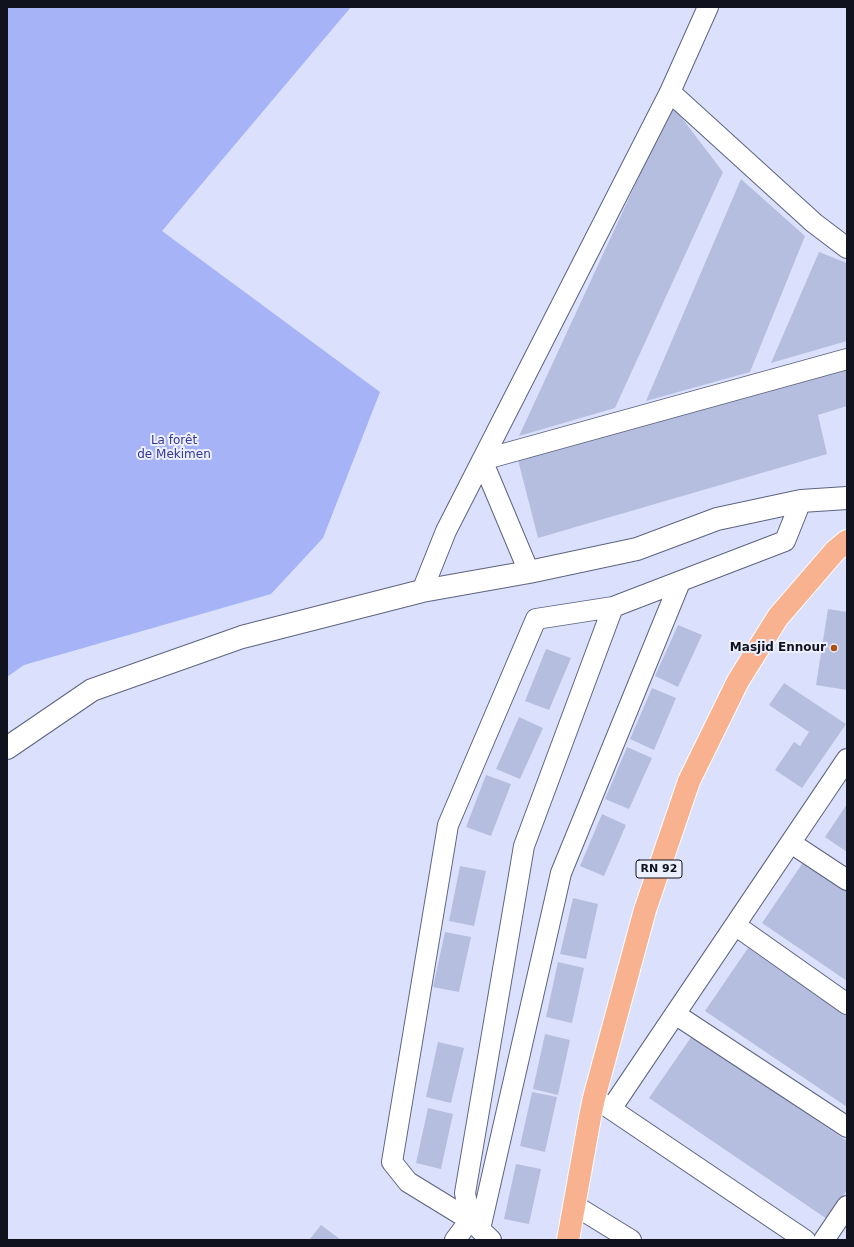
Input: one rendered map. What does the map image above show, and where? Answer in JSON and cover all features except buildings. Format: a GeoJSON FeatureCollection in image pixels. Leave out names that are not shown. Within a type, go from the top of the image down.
{"type":"FeatureCollection","features":[{"type":"Feature","properties":{"kind":"main road","name":"RN 92"},"geometry":{"type":"LineString","coordinates":[[568,1240],[574,1204],[603,1103],[645,910],[689,781],[738,680],[778,617],[835,551],[847,541]]}},
{"type":"Feature","properties":{"kind":"street"},"geometry":{"type":"LineString","coordinates":[[422,591],[446,531],[670,92],[708,7]]}},
{"type":"Feature","properties":{"kind":"street"},"geometry":{"type":"LineString","coordinates":[[670,92],[814,223],[847,248]]}},
{"type":"Feature","properties":{"kind":"street"},"geometry":{"type":"LineString","coordinates":[[482,460],[847,359]]}},
{"type":"Feature","properties":{"kind":"street"},"geometry":{"type":"LineString","coordinates":[[482,460],[529,572]]}},
{"type":"Feature","properties":{"kind":"street"},"geometry":{"type":"LineString","coordinates":[[7,748],[92,690],[242,637],[422,591],[529,572],[636,549],[717,519],[801,501],[847,498]]}},
{"type":"Feature","properties":{"kind":"street"},"geometry":{"type":"LineString","coordinates":[[480,1230],[408,1182],[392,1162],[448,826],[536,619],[613,608],[785,541],[801,501]]}},
{"type":"Feature","properties":{"kind":"street"},"geometry":{"type":"LineString","coordinates":[[480,1230],[561,873],[680,582]]}},
{"type":"Feature","properties":{"kind":"street"},"geometry":{"type":"LineString","coordinates":[[480,1230],[465,1193],[524,846],[613,608]]}},
{"type":"Feature","properties":{"kind":"street"},"geometry":{"type":"LineString","coordinates":[[805,1240],[603,1103],[675,1014],[847,759]]}},
{"type":"Feature","properties":{"kind":"street"},"geometry":{"type":"LineString","coordinates":[[791,843],[847,880]]}},
{"type":"Feature","properties":{"kind":"street"},"geometry":{"type":"LineString","coordinates":[[735,925],[847,1004]]}},
{"type":"Feature","properties":{"kind":"street"},"geometry":{"type":"LineString","coordinates":[[675,1014],[847,1127]]}},
{"type":"Feature","properties":{"kind":"street"},"geometry":{"type":"LineString","coordinates":[[574,1204],[631,1240]]}},
{"type":"Feature","properties":{"kind":"street"},"geometry":{"type":"LineString","coordinates":[[824,1240],[847,1206]]}},
{"type":"Feature","properties":{"kind":"street"},"geometry":{"type":"LineString","coordinates":[[455,1240],[480,1230]]}},
{"type":"Feature","properties":{"kind":"green space","name":"La forêt de Mekimen"},"geometry":{"type":"Polygon","coordinates":[[[7,7],[351,7],[162,231],[380,392],[323,538],[271,594],[24,665],[7,677],[7,7]]]}},
{"type":"Feature","properties":{"kind":"place","name":"Masjid Ennour"},"geometry":{"type":"Point","coordinates":[834,648]}}]}
